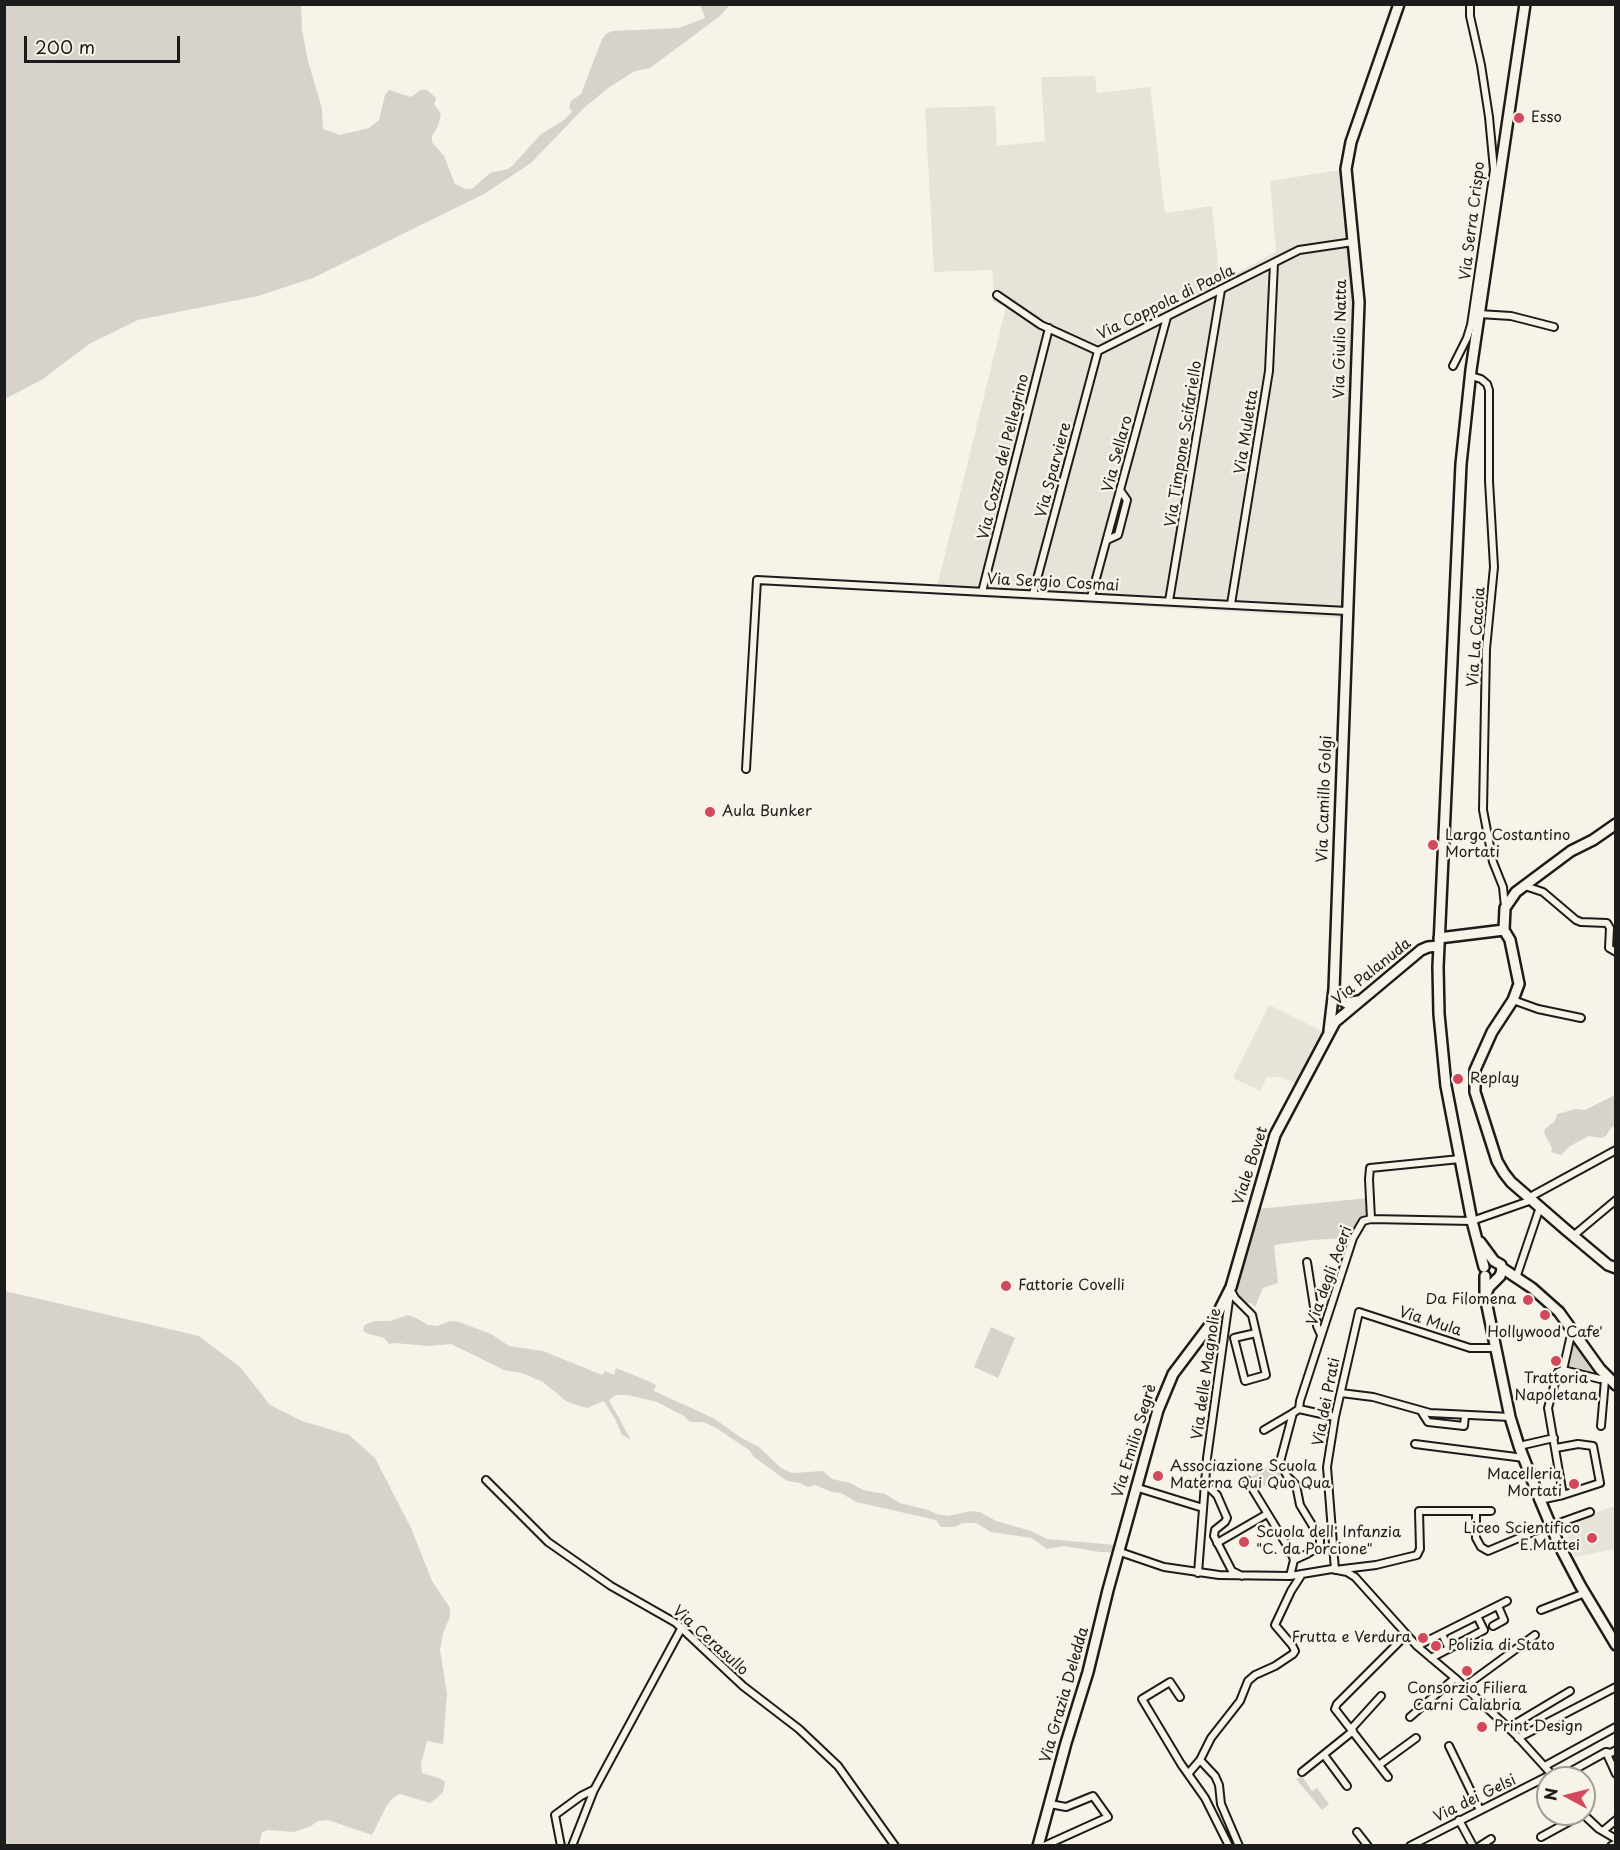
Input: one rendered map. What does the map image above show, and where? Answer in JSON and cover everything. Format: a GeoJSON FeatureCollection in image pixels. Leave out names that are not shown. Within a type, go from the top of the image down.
{"type":"FeatureCollection","features":[{"type":"Feature","properties":{"kind":"street","name":"Via Giulio Natta"},"geometry":{"type":"LineString","coordinates":[[1347,611],[1359,302],[1346,181],[1347,157],[1399,4]]}},
{"type":"Feature","properties":{"kind":"street","name":"Via Serra Crispo"},"geometry":{"type":"LineString","coordinates":[[1453,366],[1471,325],[1494,170],[1488,106],[1470,16],[1470,4]]}},
{"type":"Feature","properties":{"kind":"street"},"geometry":{"type":"LineString","coordinates":[[1525,4],[1479,314],[1461,464],[1438,1003],[1446,1086],[1472,1221],[1485,1271],[1485,1296],[1510,1417],[1550,1526],[1585,1593],[1614,1639]]}},
{"type":"Feature","properties":{"kind":"street","name":"Via Coppola di Paola"},"geometry":{"type":"LineString","coordinates":[[997,296],[1049,328],[1098,351],[1299,250],[1353,242]]}},
{"type":"Feature","properties":{"kind":"street","name":"Via Muletta"},"geometry":{"type":"LineString","coordinates":[[1231,604],[1269,371],[1274,262]]}},
{"type":"Feature","properties":{"kind":"street","name":"Via Timpone Scifariello"},"geometry":{"type":"LineString","coordinates":[[1169,601],[1221,290]]}},
{"type":"Feature","properties":{"kind":"street"},"geometry":{"type":"LineString","coordinates":[[1479,314],[1511,316],[1554,327]]}},
{"type":"Feature","properties":{"kind":"street","name":"Via Sellaro"},"geometry":{"type":"LineString","coordinates":[[1091,597],[1167,317]]}},
{"type":"Feature","properties":{"kind":"street","name":"Via Cozzo del Pellegrino"},"geometry":{"type":"LineString","coordinates":[[982,592],[1049,328]]}},
{"type":"Feature","properties":{"kind":"street","name":"Via Sparviere"},"geometry":{"type":"LineString","coordinates":[[1033,594],[1098,351]]}},
{"type":"Feature","properties":{"kind":"street","name":"Via La Caccia"},"geometry":{"type":"LineString","coordinates":[[1471,376],[1481,379],[1487,384],[1489,390],[1489,481],[1494,567],[1485,650],[1485,771],[1482,810],[1493,862],[1503,887],[1505,908]]}},
{"type":"Feature","properties":{"kind":"street","name":"Via Sergio Cosmai"},"geometry":{"type":"LineString","coordinates":[[746,768],[757,580],[1347,611]]}},
{"type":"Feature","properties":{"kind":"street","name":"Via Camillo Golgi"},"geometry":{"type":"LineString","coordinates":[[1329,1031],[1334,988],[1347,611]]}},
{"type":"Feature","properties":{"kind":"street"},"geometry":{"type":"LineString","coordinates":[[1616,824],[1593,840],[1571,851],[1516,892],[1505,908],[1504,930],[1510,940],[1519,984],[1513,1000],[1492,1032],[1479,1062],[1474,1081],[1474,1092],[1497,1161],[1511,1182],[1608,1265],[1616,1268]]}},
{"type":"Feature","properties":{"kind":"street"},"geometry":{"type":"LineString","coordinates":[[1525,886],[1543,892],[1576,920],[1607,923],[1610,928],[1609,948],[1616,952]]}},
{"type":"Feature","properties":{"kind":"street","name":"Via Palanuda"},"geometry":{"type":"LineString","coordinates":[[1329,1031],[1342,1014],[1421,950],[1439,942],[1504,930]]}},
{"type":"Feature","properties":{"kind":"street"},"geometry":{"type":"LineString","coordinates":[[1334,988],[1337,996],[1346,1003],[1360,1001]]}},
{"type":"Feature","properties":{"kind":"street"},"geometry":{"type":"LineString","coordinates":[[1513,1000],[1538,1009],[1581,1018]]}},
{"type":"Feature","properties":{"kind":"street","name":"Viale Bovet"},"geometry":{"type":"LineString","coordinates":[[1216,1317],[1231,1287],[1275,1135],[1329,1031]]}},
{"type":"Feature","properties":{"kind":"street"},"geometry":{"type":"LineString","coordinates":[[1472,1221],[1534,1201],[1616,1150]]}},
{"type":"Feature","properties":{"kind":"street"},"geometry":{"type":"LineString","coordinates":[[1371,1219],[1370,1168],[1460,1159]]}},
{"type":"Feature","properties":{"kind":"street"},"geometry":{"type":"LineString","coordinates":[[1573,1236],[1616,1200]]}},
{"type":"Feature","properties":{"kind":"street"},"geometry":{"type":"LineString","coordinates":[[1519,1280],[1534,1201]]}},
{"type":"Feature","properties":{"kind":"street","name":"Via degli Aceri"},"geometry":{"type":"LineString","coordinates":[[1294,1560],[1317,1548],[1320,1538],[1300,1505],[1296,1485],[1287,1476],[1280,1462],[1353,1238],[1363,1221],[1371,1219],[1472,1221]]}},
{"type":"Feature","properties":{"kind":"street"},"geometry":{"type":"LineString","coordinates":[[1477,1237],[1502,1274],[1489,1287],[1485,1296]]}},
{"type":"Feature","properties":{"kind":"street"},"geometry":{"type":"LineString","coordinates":[[1307,1262],[1317,1326],[1321,1335]]}},
{"type":"Feature","properties":{"kind":"street"},"geometry":{"type":"LineString","coordinates":[[1485,1271],[1489,1262],[1498,1265],[1546,1299],[1559,1312],[1610,1381],[1600,1426]]}},
{"type":"Feature","properties":{"kind":"street"},"geometry":{"type":"LineString","coordinates":[[1485,1271],[1490,1279],[1519,1280]]}},
{"type":"Feature","properties":{"kind":"street"},"geometry":{"type":"LineString","coordinates":[[1231,1287],[1235,1298],[1252,1315],[1266,1375],[1245,1381],[1234,1338],[1256,1333]]}},
{"type":"Feature","properties":{"kind":"street","name":"Via delle Magnolie"},"geometry":{"type":"LineString","coordinates":[[1198,1573],[1205,1484],[1231,1287]]}},
{"type":"Feature","properties":{"kind":"street"},"geometry":{"type":"LineString","coordinates":[[1229,1311],[1237,1307],[1248,1309]]}},
{"type":"Feature","properties":{"kind":"street","name":"Via Mula"},"geometry":{"type":"LineString","coordinates":[[1359,1312],[1470,1348],[1496,1348]]}},
{"type":"Feature","properties":{"kind":"street","name":"Via dei Prati"},"geometry":{"type":"LineString","coordinates":[[1335,1570],[1327,1467],[1335,1417],[1359,1312]]}},
{"type":"Feature","properties":{"kind":"street"},"geometry":{"type":"LineString","coordinates":[[1216,1317],[1222,1317],[1226,1332]]}},
{"type":"Feature","properties":{"kind":"street","name":"Via Emilio Segrè"},"geometry":{"type":"LineString","coordinates":[[1120,1552],[1135,1487],[1158,1410],[1182,1359],[1216,1317]]}},
{"type":"Feature","properties":{"kind":"street"},"geometry":{"type":"LineString","coordinates":[[1563,1370],[1570,1339],[1574,1333]]}},
{"type":"Feature","properties":{"kind":"street"},"geometry":{"type":"LineString","coordinates":[[1563,1495],[1548,1408],[1558,1371],[1563,1370],[1610,1381]]}},
{"type":"Feature","properties":{"kind":"street"},"geometry":{"type":"LineString","coordinates":[[1341,1393],[1372,1396],[1421,1411],[1510,1417]]}},
{"type":"Feature","properties":{"kind":"street"},"geometry":{"type":"LineString","coordinates":[[1264,1430],[1296,1411],[1335,1417]]}},
{"type":"Feature","properties":{"kind":"street"},"geometry":{"type":"LineString","coordinates":[[1421,1411],[1428,1422],[1464,1426],[1465,1414]]}},
{"type":"Feature","properties":{"kind":"street"},"geometry":{"type":"LineString","coordinates":[[1520,1446],[1554,1438]]}},
{"type":"Feature","properties":{"kind":"street"},"geometry":{"type":"LineString","coordinates":[[1415,1444],[1524,1458]]}},
{"type":"Feature","properties":{"kind":"street"},"geometry":{"type":"LineString","coordinates":[[1540,1500],[1600,1483],[1593,1446],[1578,1444],[1556,1448]]}},
{"type":"Feature","properties":{"kind":"street","name":"Via Cerasullo"},"geometry":{"type":"LineString","coordinates":[[486,1480],[548,1542],[611,1586],[659,1612],[743,1686],[799,1729],[838,1766],[895,1845]]}},
{"type":"Feature","properties":{"kind":"street"},"geometry":{"type":"LineString","coordinates":[[1247,1480],[1291,1552],[1294,1560],[1290,1576]]}},
{"type":"Feature","properties":{"kind":"street"},"geometry":{"type":"LineString","coordinates":[[1205,1484],[1217,1495],[1225,1511],[1225,1522],[1215,1530],[1214,1536],[1232,1570],[1242,1576]]}},
{"type":"Feature","properties":{"kind":"street"},"geometry":{"type":"LineString","coordinates":[[1135,1487],[1203,1508]]}},
{"type":"Feature","properties":{"kind":"street"},"geometry":{"type":"LineString","coordinates":[[1120,1552],[1164,1567],[1198,1573],[1290,1576],[1376,1565],[1417,1556],[1420,1550],[1419,1511],[1491,1511]]}},
{"type":"Feature","properties":{"kind":"street"},"geometry":{"type":"LineString","coordinates":[[1476,1511],[1476,1538],[1481,1547],[1488,1551],[1590,1512]]}},
{"type":"Feature","properties":{"kind":"street"},"geometry":{"type":"LineString","coordinates":[[1217,1543],[1267,1514]]}},
{"type":"Feature","properties":{"kind":"street","name":"Via Grazia Deledda"},"geometry":{"type":"LineString","coordinates":[[1038,1845],[1120,1552]]}},
{"type":"Feature","properties":{"kind":"street"},"geometry":{"type":"LineString","coordinates":[[1335,1570],[1347,1572],[1355,1577],[1417,1646],[1518,1737],[1545,1766],[1616,1727]]}},
{"type":"Feature","properties":{"kind":"street"},"geometry":{"type":"LineString","coordinates":[[1188,1773],[1200,1760],[1211,1738],[1240,1701],[1248,1681],[1255,1675],[1275,1666],[1295,1651],[1275,1625],[1302,1574]]}},
{"type":"Feature","properties":{"kind":"street"},"geometry":{"type":"LineString","coordinates":[[1541,1610],[1585,1593]]}},
{"type":"Feature","properties":{"kind":"street"},"geometry":{"type":"LineString","coordinates":[[1417,1646],[1507,1601]]}},
{"type":"Feature","properties":{"kind":"street"},"geometry":{"type":"LineString","coordinates":[[1493,1626],[1504,1620],[1498,1606]]}},
{"type":"Feature","properties":{"kind":"street"},"geometry":{"type":"LineString","coordinates":[[1431,1658],[1484,1630],[1478,1616]]}},
{"type":"Feature","properties":{"kind":"street"},"geometry":{"type":"LineString","coordinates":[[572,1845],[594,1790],[681,1629]]}},
{"type":"Feature","properties":{"kind":"street"},"geometry":{"type":"LineString","coordinates":[[1442,1634],[1449,1649]]}},
{"type":"Feature","properties":{"kind":"street"},"geometry":{"type":"LineString","coordinates":[[1388,1777],[1335,1709],[1337,1704],[1406,1635]]}},
{"type":"Feature","properties":{"kind":"street"},"geometry":{"type":"LineString","coordinates":[[1464,1687],[1535,1635]]}},
{"type":"Feature","properties":{"kind":"street"},"geometry":{"type":"LineString","coordinates":[[1410,1717],[1455,1678]]}},
{"type":"Feature","properties":{"kind":"street"},"geometry":{"type":"LineString","coordinates":[[1180,1697],[1170,1682],[1142,1699],[1205,1798],[1229,1845]]}},
{"type":"Feature","properties":{"kind":"street"},"geometry":{"type":"LineString","coordinates":[[1518,1737],[1616,1688]]}},
{"type":"Feature","properties":{"kind":"street"},"geometry":{"type":"LineString","coordinates":[[1508,1728],[1569,1691]]}},
{"type":"Feature","properties":{"kind":"street"},"geometry":{"type":"LineString","coordinates":[[1302,1772],[1352,1730],[1381,1696]]}},
{"type":"Feature","properties":{"kind":"street"},"geometry":{"type":"LineString","coordinates":[[1379,1765],[1416,1738]]}},
{"type":"Feature","properties":{"kind":"street"},"geometry":{"type":"LineString","coordinates":[[1449,1746],[1480,1809]]}},
{"type":"Feature","properties":{"kind":"street","name":"Via dei Gelsi"},"geometry":{"type":"LineString","coordinates":[[1577,1766],[1606,1752],[1611,1753],[1616,1750]]}},
{"type":"Feature","properties":{"kind":"street"},"geometry":{"type":"LineString","coordinates":[[1606,1752],[1616,1774]]}},
{"type":"Feature","properties":{"kind":"street"},"geometry":{"type":"LineString","coordinates":[[1324,1755],[1347,1786]]}},
{"type":"Feature","properties":{"kind":"street"},"geometry":{"type":"LineString","coordinates":[[1200,1760],[1215,1776],[1219,1785],[1221,1804],[1239,1845]]}},
{"type":"Feature","properties":{"kind":"street","name":"Via dei Gelsi"},"geometry":{"type":"LineString","coordinates":[[1410,1845],[1480,1809],[1536,1785]]}},
{"type":"Feature","properties":{"kind":"street"},"geometry":{"type":"LineString","coordinates":[[561,1845],[555,1815],[580,1796],[594,1790]]}},
{"type":"Feature","properties":{"kind":"street"},"geometry":{"type":"LineString","coordinates":[[1044,1845],[1108,1817],[1093,1796],[1066,1807],[1050,1804]]}},
{"type":"Feature","properties":{"kind":"street"},"geometry":{"type":"LineString","coordinates":[[1459,1820],[1473,1845]]}},
{"type":"Feature","properties":{"kind":"street"},"geometry":{"type":"LineString","coordinates":[[1603,1831],[1616,1820]]}},
{"type":"Feature","properties":{"kind":"street"},"geometry":{"type":"LineString","coordinates":[[1596,1825],[1615,1842],[1611,1845]]}},
{"type":"Feature","properties":{"kind":"street"},"geometry":{"type":"LineString","coordinates":[[1541,1838],[1562,1826]]}},
{"type":"Feature","properties":{"kind":"street"},"geometry":{"type":"LineString","coordinates":[[1357,1832],[1368,1845]]}},
{"type":"Feature","properties":{"kind":"street"},"geometry":{"type":"LineString","coordinates":[[1480,1845],[1491,1839]]}},
{"type":"Feature","properties":{"kind":"shaded area"},"geometry":{"type":"Polygon","coordinates":[[[5,4],[301,5],[302,30],[322,109],[323,129],[340,135],[369,128],[379,120],[385,95],[389,90],[411,97],[421,90],[427,90],[436,98],[434,104],[441,114],[432,136],[432,142],[444,156],[455,184],[466,189],[472,189],[490,173],[508,169],[541,134],[564,120],[572,112],[569,107],[571,101],[581,94],[606,34],[612,31],[679,28],[705,18],[700,5],[730,5],[720,16],[650,68],[635,71],[608,88],[584,108],[531,163],[484,194],[313,278],[258,296],[138,320],[89,344],[43,379],[5,399],[5,4]]]}},
{"type":"Feature","properties":{"kind":"shaded area"},"geometry":{"type":"Polygon","coordinates":[[[1095,76],[1097,93],[1150,87],[1165,213],[1212,206],[1220,282],[1276,252],[1270,181],[1340,170],[1355,307],[1343,618],[935,595],[1006,307],[992,301],[994,291],[992,270],[934,272],[925,108],[995,106],[997,146],[1045,141],[1041,77],[1095,76]]]}},
{"type":"Feature","properties":{"kind":"shaded area"},"geometry":{"type":"Polygon","coordinates":[[[1269,1005],[1324,1032],[1296,1084],[1281,1077],[1267,1077],[1260,1091],[1233,1078],[1269,1005]]]}},
{"type":"Feature","properties":{"kind":"shaded area"},"geometry":{"type":"Polygon","coordinates":[[[1615,1095],[1615,1126],[1606,1136],[1602,1138],[1589,1136],[1570,1146],[1561,1155],[1551,1152],[1552,1148],[1544,1133],[1545,1129],[1555,1121],[1557,1114],[1576,1109],[1585,1110],[1615,1095]]]}},
{"type":"Feature","properties":{"kind":"shaded area"},"geometry":{"type":"Polygon","coordinates":[[[1368,1198],[1367,1213],[1358,1221],[1349,1238],[1274,1245],[1278,1283],[1263,1288],[1255,1307],[1251,1303],[1246,1304],[1234,1291],[1257,1209],[1368,1198]]]}},
{"type":"Feature","properties":{"kind":"shaded area"},"geometry":{"type":"Polygon","coordinates":[[[5,1291],[199,1336],[241,1368],[270,1405],[302,1421],[349,1435],[375,1458],[412,1530],[432,1581],[450,1608],[450,1617],[443,1633],[440,1650],[447,1694],[443,1744],[427,1741],[421,1764],[422,1773],[445,1782],[443,1792],[437,1798],[430,1803],[400,1794],[387,1805],[372,1835],[328,1820],[318,1821],[294,1832],[268,1830],[262,1832],[259,1845],[5,1845],[5,1291]]]}},
{"type":"Feature","properties":{"kind":"shaded area"},"geometry":{"type":"Polygon","coordinates":[[[408,1315],[428,1325],[437,1326],[450,1321],[459,1322],[491,1334],[509,1346],[543,1351],[602,1375],[605,1371],[614,1375],[616,1368],[646,1380],[656,1385],[654,1391],[715,1419],[759,1447],[781,1468],[792,1473],[823,1471],[832,1479],[850,1483],[863,1490],[885,1494],[900,1503],[936,1514],[949,1516],[971,1511],[980,1512],[996,1521],[1031,1531],[1047,1539],[1115,1545],[1113,1552],[1064,1546],[1047,1549],[1032,1538],[991,1532],[976,1523],[941,1527],[936,1520],[856,1502],[841,1493],[815,1485],[808,1487],[787,1481],[754,1457],[749,1450],[716,1428],[703,1422],[690,1422],[684,1416],[657,1402],[628,1395],[616,1395],[609,1400],[631,1440],[622,1435],[604,1401],[587,1408],[579,1406],[566,1401],[543,1382],[522,1373],[504,1370],[451,1344],[429,1346],[389,1344],[384,1338],[363,1330],[365,1325],[374,1321],[390,1321],[408,1315]]]}},
{"type":"Feature","properties":{"kind":"shaded area"},"geometry":{"type":"Polygon","coordinates":[[[991,1327],[1015,1338],[998,1378],[974,1367],[991,1327]]]}},
{"type":"Feature","properties":{"kind":"shaded area"},"geometry":{"type":"Polygon","coordinates":[[[1572,1341],[1597,1377],[1567,1367],[1572,1341]]]}},
{"type":"Feature","properties":{"kind":"shaded area"},"geometry":{"type":"Polygon","coordinates":[[[1273,1463],[1281,1475],[1258,1490],[1250,1478],[1273,1463]]]}},
{"type":"Feature","properties":{"kind":"shaded area","name":"Liceo Scientifico E.Mattei"},"geometry":{"type":"Polygon","coordinates":[[[1615,1506],[1615,1549],[1575,1557],[1563,1524],[1615,1506]]]}},
{"type":"Feature","properties":{"kind":"shaded area"},"geometry":{"type":"Polygon","coordinates":[[[1302,1776],[1312,1791],[1317,1788],[1329,1804],[1322,1810],[1296,1779],[1302,1776]]]}},
{"type":"Feature","properties":{"kind":"place","name":"Esso"},"geometry":{"type":"Point","coordinates":[1519,118]}},
{"type":"Feature","properties":{"kind":"place","name":"Aula Bunker"},"geometry":{"type":"Point","coordinates":[710,812]}},
{"type":"Feature","properties":{"kind":"place","name":"Largo Costantino Mortati"},"geometry":{"type":"Point","coordinates":[1433,845]}},
{"type":"Feature","properties":{"kind":"place","name":"Replay"},"geometry":{"type":"Point","coordinates":[1458,1079]}},
{"type":"Feature","properties":{"kind":"place","name":"Fattorie Covelli"},"geometry":{"type":"Point","coordinates":[1006,1286]}},
{"type":"Feature","properties":{"kind":"place","name":"Da Filomena"},"geometry":{"type":"Point","coordinates":[1528,1300]}},
{"type":"Feature","properties":{"kind":"place","name":"Hollywood Cafe'"},"geometry":{"type":"Point","coordinates":[1545,1315]}},
{"type":"Feature","properties":{"kind":"place","name":"Trattoria Napoletana"},"geometry":{"type":"Point","coordinates":[1556,1361]}},
{"type":"Feature","properties":{"kind":"place","name":"Associazione Scuola Materna Qui Quo Qua"},"geometry":{"type":"Point","coordinates":[1158,1476]}},
{"type":"Feature","properties":{"kind":"place","name":"Macelleria Mortati"},"geometry":{"type":"Point","coordinates":[1574,1484]}},
{"type":"Feature","properties":{"kind":"place","name":"Liceo Scientifico E.Mattei"},"geometry":{"type":"Point","coordinates":[1592,1538]}},
{"type":"Feature","properties":{"kind":"place","name":"Scuola dell' Infanzia \"C. da Porcione\""},"geometry":{"type":"Point","coordinates":[1244,1542]}},
{"type":"Feature","properties":{"kind":"place","name":"Frutta e Verdura"},"geometry":{"type":"Point","coordinates":[1423,1638]}},
{"type":"Feature","properties":{"kind":"place","name":"Polizia di Stato"},"geometry":{"type":"Point","coordinates":[1436,1646]}},
{"type":"Feature","properties":{"kind":"place","name":"Consorzio Filiera Carni Calabria"},"geometry":{"type":"Point","coordinates":[1467,1671]}},
{"type":"Feature","properties":{"kind":"place","name":"Print Design"},"geometry":{"type":"Point","coordinates":[1482,1727]}}]}
